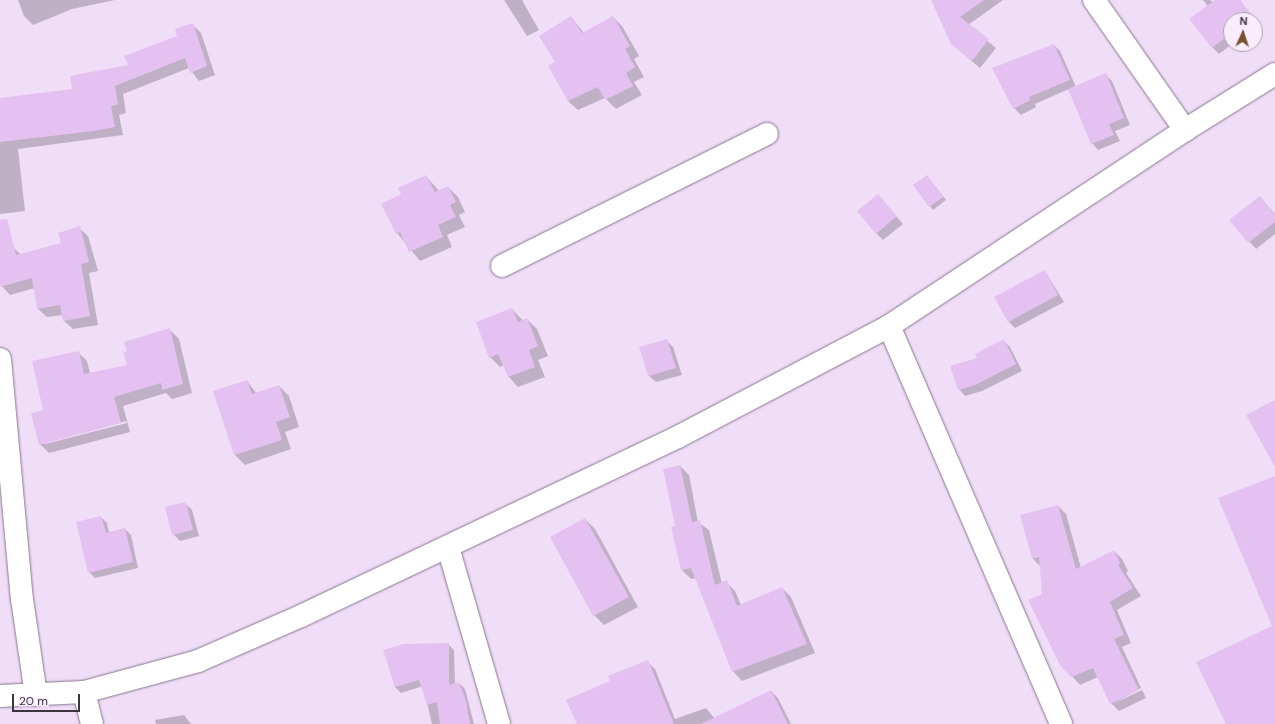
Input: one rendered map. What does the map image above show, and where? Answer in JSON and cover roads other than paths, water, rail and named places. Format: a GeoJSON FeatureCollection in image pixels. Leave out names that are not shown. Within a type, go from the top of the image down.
{"type":"FeatureCollection","features":[{"type":"Feature","properties":{"kind":"street"},"geometry":{"type":"LineString","coordinates":[[1094,0],[1185,130]]}},
{"type":"Feature","properties":{"kind":"street"},"geometry":{"type":"LineString","coordinates":[[0,696],[84,692],[198,661],[301,616],[678,437],[888,326],[1185,130],[1275,74]]}},
{"type":"Feature","properties":{"kind":"street"},"geometry":{"type":"LineString","coordinates":[[502,266],[767,134]]}},
{"type":"Feature","properties":{"kind":"street"},"geometry":{"type":"LineString","coordinates":[[888,326],[1061,724]]}},
{"type":"Feature","properties":{"kind":"street"},"geometry":{"type":"LineString","coordinates":[[0,359],[22,599],[36,695]]}},
{"type":"Feature","properties":{"kind":"street"},"geometry":{"type":"LineString","coordinates":[[448,547],[500,724]]}},
{"type":"Feature","properties":{"kind":"street"},"geometry":{"type":"LineString","coordinates":[[84,692],[92,724]]}}]}
